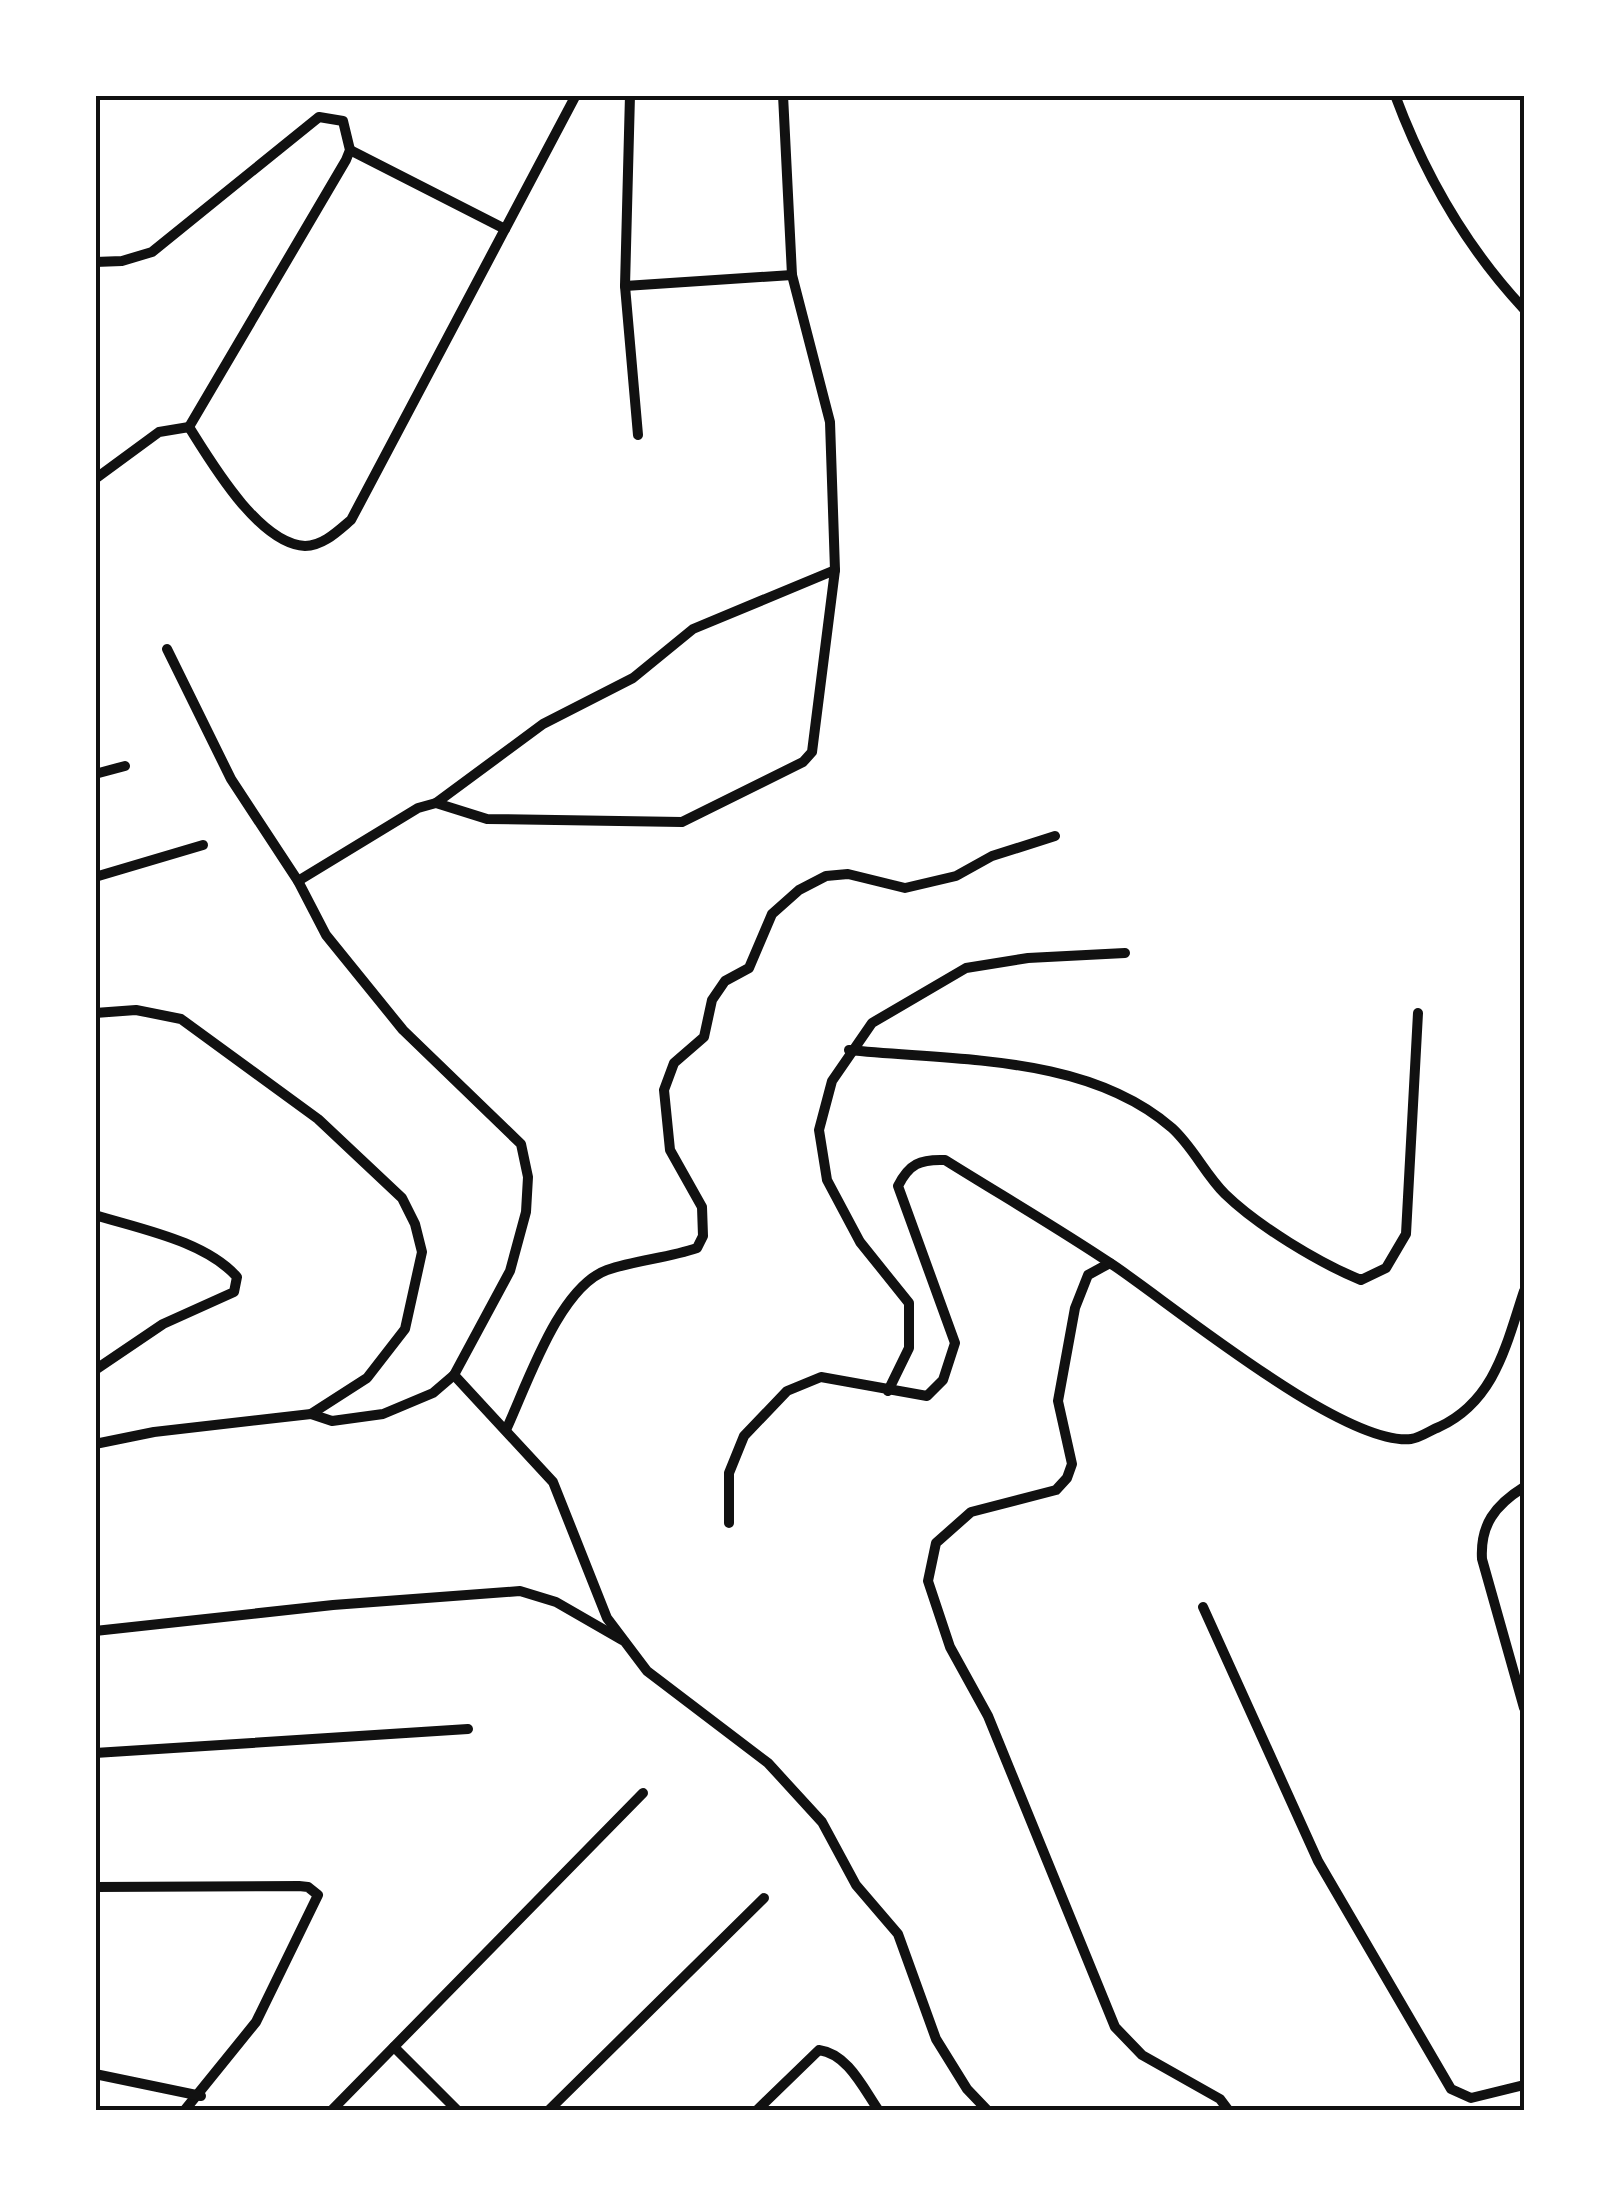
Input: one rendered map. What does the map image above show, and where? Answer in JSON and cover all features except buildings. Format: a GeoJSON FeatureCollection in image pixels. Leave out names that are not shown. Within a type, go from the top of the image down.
{"type":"FeatureCollection","features":[{"type":"Feature","properties":{"kind":"street"},"geometry":{"type":"LineString","coordinates":[[189,427],[258,523],[280,539],[306,546],[328,539],[351,520],[576,95]]}},
{"type":"Feature","properties":{"kind":"street"},"geometry":{"type":"LineString","coordinates":[[630,95],[625,286],[638,435]]}},
{"type":"Feature","properties":{"kind":"street"},"geometry":{"type":"LineString","coordinates":[[436,804],[487,819],[682,822],[803,762],[815,737],[835,570],[830,422],[792,275],[784,95]]}},
{"type":"Feature","properties":{"kind":"street"},"geometry":{"type":"LineString","coordinates":[[1395,95],[1411,136],[1461,228],[1524,309]]}},
{"type":"Feature","properties":{"kind":"street"},"geometry":{"type":"LineString","coordinates":[[95,262],[122,261],[152,252],[319,117],[343,121],[350,150],[189,427]]}},
{"type":"Feature","properties":{"kind":"street"},"geometry":{"type":"LineString","coordinates":[[350,150],[505,228]]}},
{"type":"Feature","properties":{"kind":"street"},"geometry":{"type":"LineString","coordinates":[[625,286],[792,275]]}},
{"type":"Feature","properties":{"kind":"street"},"geometry":{"type":"LineString","coordinates":[[95,479],[159,432],[189,427]]}},
{"type":"Feature","properties":{"kind":"street"},"geometry":{"type":"LineString","coordinates":[[298,881],[418,808],[436,804],[543,724],[633,678],[692,629],[835,570]]}},
{"type":"Feature","properties":{"kind":"street"},"geometry":{"type":"LineString","coordinates":[[95,1444],[154,1432],[311,1414],[332,1421],[383,1414],[433,1393],[454,1375],[510,1271],[526,1212],[528,1177],[521,1144],[403,1030],[326,935],[298,881],[231,778],[167,650]]}},
{"type":"Feature","properties":{"kind":"street"},"geometry":{"type":"LineString","coordinates":[[95,774],[125,766]]}},
{"type":"Feature","properties":{"kind":"street"},"geometry":{"type":"LineString","coordinates":[[506,1430],[558,1319],[582,1284],[607,1270],[697,1248],[703,1236],[702,1208],[670,1150],[664,1090],[674,1062],[704,1036],[719,991],[726,982],[750,968],[772,914],[798,890],[826,876],[848,874],[905,888],[956,876],[992,856],[1055,836]]}},
{"type":"Feature","properties":{"kind":"street"},"geometry":{"type":"LineString","coordinates":[[95,877],[204,844]]}},
{"type":"Feature","properties":{"kind":"street"},"geometry":{"type":"LineString","coordinates":[[888,1391],[909,1348],[909,1303],[860,1242],[827,1180],[818,1130],[832,1081],[849,1050],[872,1024],[966,968],[1028,958],[1125,953]]}},
{"type":"Feature","properties":{"kind":"street"},"geometry":{"type":"LineString","coordinates":[[95,1014],[136,1010],[181,1019],[318,1119],[402,1198],[415,1224],[422,1252],[404,1329],[367,1378],[311,1414]]}},
{"type":"Feature","properties":{"kind":"street"},"geometry":{"type":"LineString","coordinates":[[849,1050],[1055,1072],[1123,1096],[1172,1129],[1226,1195],[1330,1268],[1361,1280],[1386,1268],[1406,1234],[1418,1014]]}},
{"type":"Feature","properties":{"kind":"street"},"geometry":{"type":"LineString","coordinates":[[729,1523],[729,1473],[744,1436],[786,1391],[820,1377],[927,1396],[943,1380],[955,1344],[898,1186],[906,1170],[923,1159],[945,1160],[1110,1263],[1325,1412],[1367,1432],[1412,1439],[1458,1418],[1478,1400],[1498,1371],[1524,1291]]}},
{"type":"Feature","properties":{"kind":"street"},"geometry":{"type":"LineString","coordinates":[[95,1215],[180,1242],[227,1266],[237,1277],[234,1292],[222,1300],[163,1324],[95,1370]]}},
{"type":"Feature","properties":{"kind":"street"},"geometry":{"type":"LineString","coordinates":[[1110,1263],[1088,1275],[1075,1308],[1058,1400],[1072,1464],[1067,1478],[1056,1490],[971,1512],[936,1543],[928,1580],[950,1646],[988,1716],[1115,2027],[1142,2055],[1220,2099],[1229,2111]]}},
{"type":"Feature","properties":{"kind":"street"},"geometry":{"type":"LineString","coordinates":[[454,1375],[552,1482],[607,1618],[647,1671],[768,1764],[822,1822],[856,1885],[898,1934],[936,2039],[967,2089],[988,2111]]}},
{"type":"Feature","properties":{"kind":"street"},"geometry":{"type":"LineString","coordinates":[[1524,1487],[1496,1509],[1481,1539],[1482,1559],[1524,1708]]}},
{"type":"Feature","properties":{"kind":"street"},"geometry":{"type":"LineString","coordinates":[[95,1631],[333,1605],[520,1591],[556,1602],[627,1644]]}},
{"type":"Feature","properties":{"kind":"street"},"geometry":{"type":"LineString","coordinates":[[1203,1608],[1318,1861],[1450,2089],[1470,2098],[1524,2085]]}},
{"type":"Feature","properties":{"kind":"street"},"geometry":{"type":"LineString","coordinates":[[95,1753],[468,1730]]}},
{"type":"Feature","properties":{"kind":"street"},"geometry":{"type":"LineString","coordinates":[[331,2111],[643,1793]]}},
{"type":"Feature","properties":{"kind":"street"},"geometry":{"type":"LineString","coordinates":[[95,1887],[299,1886],[316,1891],[317,1901],[256,2022],[200,2096],[184,2111]]}},
{"type":"Feature","properties":{"kind":"street"},"geometry":{"type":"LineString","coordinates":[[548,2111],[764,1898]]}},
{"type":"Feature","properties":{"kind":"street"},"geometry":{"type":"LineString","coordinates":[[394,2046],[458,2111]]}},
{"type":"Feature","properties":{"kind":"street"},"geometry":{"type":"LineString","coordinates":[[756,2111],[819,2050],[833,2052],[844,2060],[878,2111]]}},
{"type":"Feature","properties":{"kind":"street"},"geometry":{"type":"LineString","coordinates":[[95,2074],[200,2096]]}}]}
